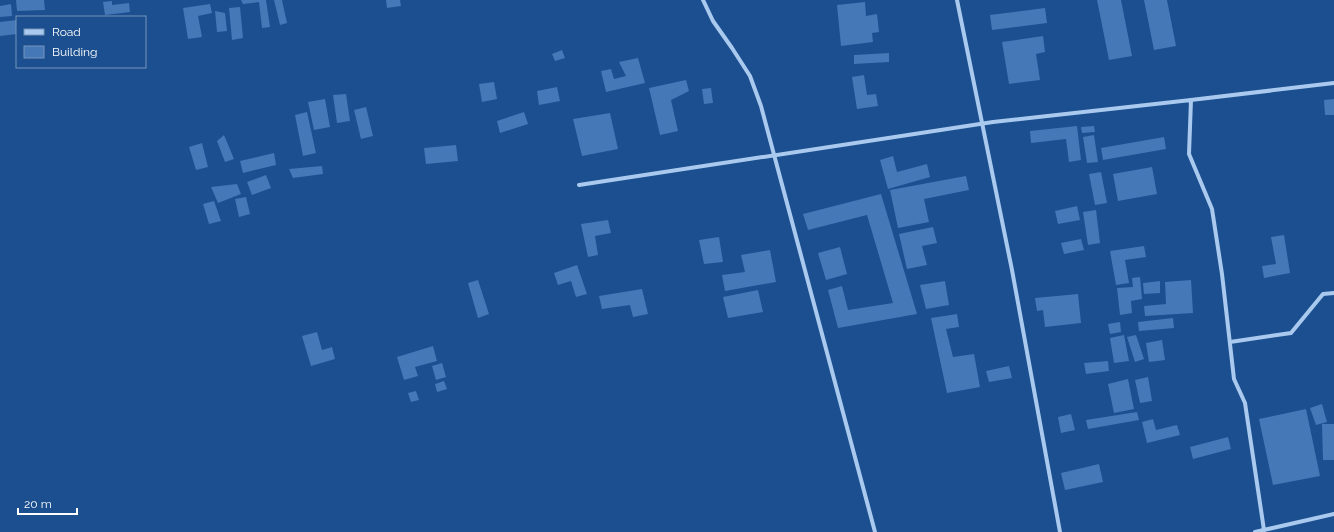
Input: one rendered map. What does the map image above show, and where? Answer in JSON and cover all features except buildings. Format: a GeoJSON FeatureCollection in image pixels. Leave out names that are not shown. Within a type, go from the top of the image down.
{"type":"FeatureCollection","features":[{"type":"Feature","properties":{"kind":"street"},"geometry":{"type":"LineString","coordinates":[[703,0],[713,21],[750,76],[761,106],[876,532]]}},
{"type":"Feature","properties":{"kind":"street"},"geometry":{"type":"LineString","coordinates":[[957,0],[1013,277],[1060,532]]}},
{"type":"Feature","properties":{"kind":"street"},"geometry":{"type":"LineString","coordinates":[[579,186],[981,123],[1334,83]]}},
{"type":"Feature","properties":{"kind":"street"},"geometry":{"type":"LineString","coordinates":[[1191,100],[1189,154],[1212,209],[1234,379],[1245,403],[1264,530]]}},
{"type":"Feature","properties":{"kind":"street"},"geometry":{"type":"LineString","coordinates":[[1230,342],[1291,333],[1323,294],[1334,293]]}},
{"type":"Feature","properties":{"kind":"street"},"geometry":{"type":"LineString","coordinates":[[1255,532],[1334,514]]}}]}
